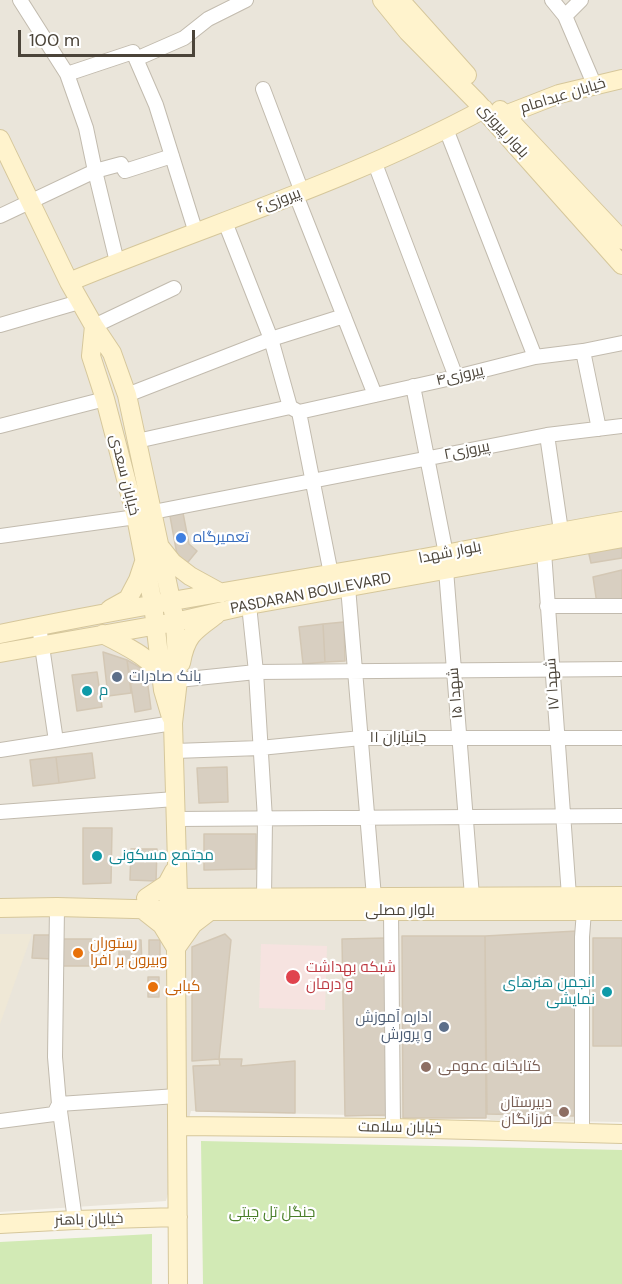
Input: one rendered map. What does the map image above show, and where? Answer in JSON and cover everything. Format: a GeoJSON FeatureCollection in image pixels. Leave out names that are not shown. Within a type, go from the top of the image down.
{"type":"FeatureCollection","features":[{"type":"Feature","properties":{"kind":"main road","name":"بلوار پیروزی"},"geometry":{"type":"LineString","coordinates":[[382,0],[479,88],[622,240]]}},
{"type":"Feature","properties":{"kind":"main road","name":"بلوار پیروزی"},"geometry":{"type":"LineString","coordinates":[[400,0],[413,27],[622,265]]}},
{"type":"Feature","properties":{"kind":"main road","name":"خیابان عبدامام"},"geometry":{"type":"LineString","coordinates":[[505,115],[559,94],[622,79]]}},
{"type":"Feature","properties":{"kind":"main road","name":"پیروزی۶"},"geometry":{"type":"LineString","coordinates":[[69,282],[299,194],[446,129],[484,109]]}},
{"type":"Feature","properties":{"kind":"main road","name":"خیابان سعدی"},"geometry":{"type":"LineString","coordinates":[[0,139],[79,302],[112,353],[127,395],[138,441],[144,515],[144,562],[156,625],[170,678]]}},
{"type":"Feature","properties":{"kind":"main road","name":"خیابان سعدی"},"geometry":{"type":"LineString","coordinates":[[94,326],[91,356],[144,515],[160,546],[175,622],[170,678]]}},
{"type":"Feature","properties":{"kind":"main road","name":"بلوار شهدا"},"geometry":{"type":"LineString","coordinates":[[171,600],[221,602],[331,574],[446,562],[561,531],[622,521]]}},
{"type":"Feature","properties":{"kind":"main road","name":"PASDARAN BOULEVARD"},"geometry":{"type":"LineString","coordinates":[[0,653],[175,622],[221,602],[249,605],[348,587],[446,562],[543,552],[622,538]]}},
{"type":"Feature","properties":{"kind":"main road"},"geometry":{"type":"LineString","coordinates":[[160,546],[173,563],[221,602],[192,633],[163,690],[173,723],[175,751],[178,904],[176,948],[178,1284]]}},
{"type":"Feature","properties":{"kind":"main road"},"geometry":{"type":"LineString","coordinates":[[103,614],[128,599],[144,562]]}},
{"type":"Feature","properties":{"kind":"main road"},"geometry":{"type":"LineString","coordinates":[[0,634],[171,600]]}},
{"type":"Feature","properties":{"kind":"main road"},"geometry":{"type":"LineString","coordinates":[[103,634],[135,652],[170,678]]}},
{"type":"Feature","properties":{"kind":"main road"},"geometry":{"type":"LineString","coordinates":[[0,908],[144,904],[167,884],[177,866]]}},
{"type":"Feature","properties":{"kind":"main road"},"geometry":{"type":"LineString","coordinates":[[176,948],[210,904],[191,888],[177,866]]}},
{"type":"Feature","properties":{"kind":"main road","name":"بلوار مصلی"},"geometry":{"type":"LineString","coordinates":[[210,904],[264,897],[472,896],[542,903],[584,911],[622,911]]}},
{"type":"Feature","properties":{"kind":"main road","name":"بلوار مصلی"},"geometry":{"type":"LineString","coordinates":[[144,904],[210,904],[391,911],[542,903],[569,896],[622,896]]}},
{"type":"Feature","properties":{"kind":"main road"},"geometry":{"type":"LineString","coordinates":[[0,897],[144,904],[162,925],[176,948]]}},
{"type":"Feature","properties":{"kind":"main road","name":"خیابان سلامت"},"geometry":{"type":"LineString","coordinates":[[178,1126],[393,1128],[622,1134]]}},
{"type":"Feature","properties":{"kind":"main road","name":"خیابان باهنر"},"geometry":{"type":"LineString","coordinates":[[0,1224],[178,1216]]}},
{"type":"Feature","properties":{"kind":"street"},"geometry":{"type":"LineString","coordinates":[[20,0],[67,74],[86,128],[117,262]]}},
{"type":"Feature","properties":{"kind":"street"},"geometry":{"type":"LineString","coordinates":[[136,59],[184,38],[208,19],[246,0]]}},
{"type":"Feature","properties":{"kind":"street"},"geometry":{"type":"LineString","coordinates":[[552,0],[565,16],[594,84]]}},
{"type":"Feature","properties":{"kind":"street"},"geometry":{"type":"LineString","coordinates":[[565,16],[581,0]]}},
{"type":"Feature","properties":{"kind":"street"},"geometry":{"type":"LineString","coordinates":[[67,74],[133,52],[156,105],[196,233]]}},
{"type":"Feature","properties":{"kind":"street"},"geometry":{"type":"LineString","coordinates":[[263,89],[299,194],[375,395]]}},
{"type":"Feature","properties":{"kind":"street"},"geometry":{"type":"LineString","coordinates":[[446,129],[535,357]]}},
{"type":"Feature","properties":{"kind":"street"},"geometry":{"type":"LineString","coordinates":[[0,216],[95,171],[121,164],[125,171],[172,156]]}},
{"type":"Feature","properties":{"kind":"street"},"geometry":{"type":"LineString","coordinates":[[374,162],[456,377]]}},
{"type":"Feature","properties":{"kind":"street"},"geometry":{"type":"LineString","coordinates":[[225,222],[271,339],[294,410],[313,482],[331,574]]}},
{"type":"Feature","properties":{"kind":"street"},"geometry":{"type":"LineString","coordinates":[[94,326],[174,288]]}},
{"type":"Feature","properties":{"kind":"street"},"geometry":{"type":"LineString","coordinates":[[0,326],[79,302]]}},
{"type":"Feature","properties":{"kind":"street"},"geometry":{"type":"LineString","coordinates":[[127,395],[271,339],[344,316]]}},
{"type":"Feature","properties":{"kind":"street","name":"پیروزی۴"},"geometry":{"type":"LineString","coordinates":[[138,441],[375,395],[535,357],[622,343]]}},
{"type":"Feature","properties":{"kind":"street"},"geometry":{"type":"LineString","coordinates":[[583,351],[598,429]]}},
{"type":"Feature","properties":{"kind":"street","name":"شهدا ۱۵"},"geometry":{"type":"LineString","coordinates":[[413,386],[446,562],[472,896]]}},
{"type":"Feature","properties":{"kind":"street"},"geometry":{"type":"LineString","coordinates":[[0,426],[105,399]]}},
{"type":"Feature","properties":{"kind":"street","name":"پیروزی۲"},"geometry":{"type":"LineString","coordinates":[[0,536],[144,515],[547,435],[622,426]]}},
{"type":"Feature","properties":{"kind":"street"},"geometry":{"type":"LineString","coordinates":[[547,435],[561,531]]}},
{"type":"Feature","properties":{"kind":"street","name":"شهدا ۱۷"},"geometry":{"type":"LineString","coordinates":[[543,552],[569,896]]}},
{"type":"Feature","properties":{"kind":"street"},"geometry":{"type":"LineString","coordinates":[[348,587],[374,897]]}},
{"type":"Feature","properties":{"kind":"street"},"geometry":{"type":"LineString","coordinates":[[249,605],[256,672],[265,819],[264,897]]}},
{"type":"Feature","properties":{"kind":"street"},"geometry":{"type":"LineString","coordinates":[[547,606],[622,606]]}},
{"type":"Feature","properties":{"kind":"street"},"geometry":{"type":"LineString","coordinates":[[39,626],[56,741]]}},
{"type":"Feature","properties":{"kind":"street"},"geometry":{"type":"LineString","coordinates":[[170,678],[256,672],[622,669]]}},
{"type":"Feature","properties":{"kind":"street"},"geometry":{"type":"LineString","coordinates":[[0,750],[173,723]]}},
{"type":"Feature","properties":{"kind":"street","name":"جانبازان ۱۱"},"geometry":{"type":"LineString","coordinates":[[175,751],[260,748],[361,738],[622,738]]}},
{"type":"Feature","properties":{"kind":"street"},"geometry":{"type":"LineString","coordinates":[[0,812],[175,799]]}},
{"type":"Feature","properties":{"kind":"street"},"geometry":{"type":"LineString","coordinates":[[176,819],[622,816]]}},
{"type":"Feature","properties":{"kind":"street"},"geometry":{"type":"LineString","coordinates":[[57,907],[55,1057],[75,1220]]}},
{"type":"Feature","properties":{"kind":"street"},"geometry":{"type":"LineString","coordinates":[[391,911],[393,1128]]}},
{"type":"Feature","properties":{"kind":"street"},"geometry":{"type":"LineString","coordinates":[[582,1133],[584,911]]}},
{"type":"Feature","properties":{"kind":"street"},"geometry":{"type":"LineString","coordinates":[[59,1104],[177,1096]]}},
{"type":"Feature","properties":{"kind":"street"},"geometry":{"type":"LineString","coordinates":[[0,1121],[54,1114],[59,1104]]}},
{"type":"Feature","properties":{"kind":"shaded area"},"geometry":{"type":"Polygon","coordinates":[[[0,0],[622,0],[622,1122],[191,1111],[166,1201],[0,1212],[0,0]]]}},
{"type":"Feature","properties":{"kind":"shaded area"},"geometry":{"type":"Polygon","coordinates":[[[0,934],[32,934],[0,1024],[0,934]]]}},
{"type":"Feature","properties":{"kind":"shaded area","name":"شبکه بهداشت و درمان"},"geometry":{"type":"Polygon","coordinates":[[[261,944],[327,946],[325,1010],[259,1008],[261,944]]]}},
{"type":"Feature","properties":{"kind":"green space","name":"جنگل تل چیتی"},"geometry":{"type":"Polygon","coordinates":[[[201,1141],[622,1150],[622,1284],[203,1284],[201,1141]]]}},
{"type":"Feature","properties":{"kind":"green space"},"geometry":{"type":"Polygon","coordinates":[[[152,1234],[152,1284],[0,1284],[0,1242],[152,1234]]]}},
{"type":"Feature","properties":{"kind":"building","name":"تعمیرگاه"},"geometry":{"type":"Polygon","coordinates":[[[183,513],[189,544],[197,551],[188,562],[178,560],[170,516],[183,513]]]}},
{"type":"Feature","properties":{"kind":"building"},"geometry":{"type":"Polygon","coordinates":[[[622,544],[622,558],[591,563],[588,550],[622,544]]]}},
{"type":"Feature","properties":{"kind":"building"},"geometry":{"type":"Polygon","coordinates":[[[622,570],[622,602],[597,604],[593,577],[622,570]]]}},
{"type":"Feature","properties":{"kind":"building"},"geometry":{"type":"Polygon","coordinates":[[[344,622],[345,661],[325,662],[323,624],[344,622]]]}},
{"type":"Feature","properties":{"kind":"building"},"geometry":{"type":"Polygon","coordinates":[[[323,624],[325,662],[303,664],[299,627],[323,624]]]}},
{"type":"Feature","properties":{"kind":"building","name":"بانک صادرات"},"geometry":{"type":"Polygon","coordinates":[[[103,652],[127,660],[131,693],[108,696],[103,652]]]}},
{"type":"Feature","properties":{"kind":"building"},"geometry":{"type":"Polygon","coordinates":[[[127,660],[146,671],[151,709],[135,712],[127,660]]]}},
{"type":"Feature","properties":{"kind":"building","name":"م"},"geometry":{"type":"Polygon","coordinates":[[[97,672],[102,707],[77,711],[72,675],[97,672]]]}},
{"type":"Feature","properties":{"kind":"building"},"geometry":{"type":"Polygon","coordinates":[[[92,753],[95,778],[59,783],[56,757],[92,753]]]}},
{"type":"Feature","properties":{"kind":"building"},"geometry":{"type":"Polygon","coordinates":[[[56,757],[59,783],[33,786],[30,760],[56,757]]]}},
{"type":"Feature","properties":{"kind":"building"},"geometry":{"type":"Polygon","coordinates":[[[227,767],[228,802],[199,803],[197,768],[227,767]]]}},
{"type":"Feature","properties":{"kind":"building","name":"مجتمع مسکونی"},"geometry":{"type":"Polygon","coordinates":[[[83,828],[112,828],[111,883],[83,884],[83,828]]]}},
{"type":"Feature","properties":{"kind":"building"},"geometry":{"type":"Polygon","coordinates":[[[204,834],[256,834],[256,869],[204,870],[204,834]]]}},
{"type":"Feature","properties":{"kind":"building"},"geometry":{"type":"Polygon","coordinates":[[[131,849],[157,849],[156,881],[130,880],[131,849]]]}},
{"type":"Feature","properties":{"kind":"building"},"geometry":{"type":"Polygon","coordinates":[[[577,931],[574,1116],[487,1114],[485,936],[577,931]]]}},
{"type":"Feature","properties":{"kind":"building"},"geometry":{"type":"Polygon","coordinates":[[[225,934],[231,940],[219,1059],[192,1061],[192,947],[225,934]]]}},
{"type":"Feature","properties":{"kind":"building"},"geometry":{"type":"Polygon","coordinates":[[[34,935],[53,935],[52,959],[32,958],[34,935]]]}},
{"type":"Feature","properties":{"kind":"building","name":"اداره آموزش و پرورش"},"geometry":{"type":"Polygon","coordinates":[[[402,936],[485,936],[486,1118],[403,1118],[402,936]]]}},
{"type":"Feature","properties":{"kind":"building"},"geometry":{"type":"Polygon","coordinates":[[[386,938],[389,1115],[345,1116],[342,939],[386,938]]]}},
{"type":"Feature","properties":{"kind":"building","name":"انجمن هنرهای نمایشی"},"geometry":{"type":"Polygon","coordinates":[[[593,938],[622,938],[622,1046],[593,1046],[593,938]]]}},
{"type":"Feature","properties":{"kind":"building","name":"رستوران وبیرون بر افرا"},"geometry":{"type":"Polygon","coordinates":[[[63,939],[93,939],[93,966],[63,966],[63,939]]]}},
{"type":"Feature","properties":{"kind":"building"},"geometry":{"type":"Polygon","coordinates":[[[119,940],[141,940],[142,964],[119,964],[119,940]]]}},
{"type":"Feature","properties":{"kind":"building"},"geometry":{"type":"Polygon","coordinates":[[[149,940],[160,940],[160,964],[149,964],[149,940]]]}},
{"type":"Feature","properties":{"kind":"building","name":"کبابی"},"geometry":{"type":"Polygon","coordinates":[[[148,977],[159,977],[159,997],[148,997],[148,977]]]}},
{"type":"Feature","properties":{"kind":"building"},"geometry":{"type":"Polygon","coordinates":[[[219,1059],[242,1059],[241,1066],[295,1061],[295,1113],[196,1111],[193,1066],[220,1065],[219,1059]]]}},
{"type":"Feature","properties":{"kind":"place","name":"تعمیرگاه"},"geometry":{"type":"Point","coordinates":[181,538]}},
{"type":"Feature","properties":{"kind":"place","name":"بانک صادرات"},"geometry":{"type":"Point","coordinates":[117,677]}},
{"type":"Feature","properties":{"kind":"place","name":"م"},"geometry":{"type":"Point","coordinates":[87,691]}},
{"type":"Feature","properties":{"kind":"place","name":"مجتمع مسکونی"},"geometry":{"type":"Point","coordinates":[97,856]}},
{"type":"Feature","properties":{"kind":"place","name":"رستوران وبیرون بر افرا"},"geometry":{"type":"Point","coordinates":[78,953]}},
{"type":"Feature","properties":{"kind":"place","name":"شبکه بهداشت و درمان"},"geometry":{"type":"Point","coordinates":[293,977]}},
{"type":"Feature","properties":{"kind":"place","name":"کبابی"},"geometry":{"type":"Point","coordinates":[153,987]}},
{"type":"Feature","properties":{"kind":"place","name":"انجمن هنرهای نمایشی"},"geometry":{"type":"Point","coordinates":[607,992]}},
{"type":"Feature","properties":{"kind":"place","name":"اداره آموزش و پرورش"},"geometry":{"type":"Point","coordinates":[444,1027]}},
{"type":"Feature","properties":{"kind":"place","name":"کتابخانه عمومی"},"geometry":{"type":"Point","coordinates":[426,1067]}},
{"type":"Feature","properties":{"kind":"place","name":"دبیرستان فرزانگان"},"geometry":{"type":"Point","coordinates":[564,1112]}}]}
